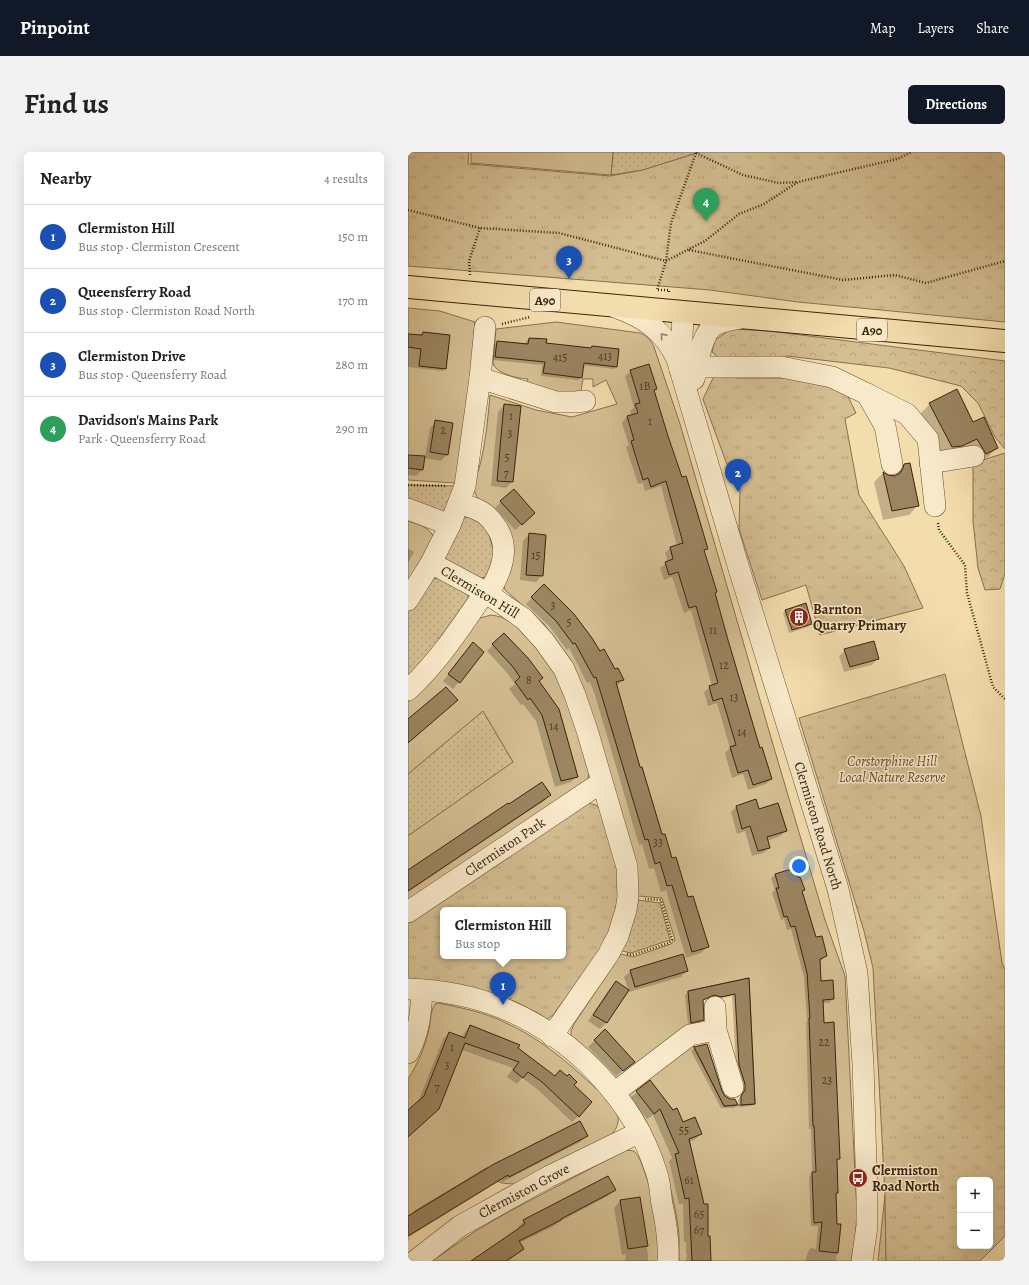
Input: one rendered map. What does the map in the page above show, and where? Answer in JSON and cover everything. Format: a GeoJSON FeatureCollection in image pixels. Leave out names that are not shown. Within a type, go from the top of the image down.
{"type":"FeatureCollection","features":[{"type":"Feature","properties":{"kind":"main road","name":"A90"},"geometry":{"type":"LineString","coordinates":[[408,288],[1005,341]]}},
{"type":"Feature","properties":{"kind":"street","name":"Clermiston Road North"},"geometry":{"type":"LineString","coordinates":[[611,306],[635,315],[657,330],[689,369]]}},
{"type":"Feature","properties":{"kind":"street","name":"Clermiston Road North"},"geometry":{"type":"LineString","coordinates":[[682,313],[689,369],[691,404],[739,569],[838,889],[857,973],[863,1064],[867,1197],[867,1226],[862,1261]]}},
{"type":"Feature","properties":{"kind":"street"},"geometry":{"type":"LineString","coordinates":[[740,318],[716,324],[709,329],[689,369],[780,367],[832,377],[907,414],[928,439],[935,506]]}},
{"type":"Feature","properties":{"kind":"street"},"geometry":{"type":"LineString","coordinates":[[408,600],[431,563],[450,525],[462,494],[480,378],[486,327]]}},
{"type":"Feature","properties":{"kind":"street"},"geometry":{"type":"LineString","coordinates":[[480,378],[556,402],[584,401]]}},
{"type":"Feature","properties":{"kind":"street"},"geometry":{"type":"LineString","coordinates":[[867,394],[885,426],[892,464]]}},
{"type":"Feature","properties":{"kind":"street"},"geometry":{"type":"LineString","coordinates":[[930,463],[974,456]]}},
{"type":"Feature","properties":{"kind":"street"},"geometry":{"type":"LineString","coordinates":[[408,690],[448,647],[495,582],[503,560],[504,549],[500,533],[492,520],[462,494]]}},
{"type":"Feature","properties":{"kind":"street"},"geometry":{"type":"LineString","coordinates":[[408,509],[450,525]]}},
{"type":"Feature","properties":{"kind":"street","name":"Clermiston Hill"},"geometry":{"type":"LineString","coordinates":[[431,563],[486,593],[511,610],[532,627],[564,669],[575,695],[627,867],[628,897],[626,910],[618,936],[611,950],[552,1036]]}},
{"type":"Feature","properties":{"kind":"street","name":"Clermiston Park"},"geometry":{"type":"LineString","coordinates":[[408,912],[602,782]]}},
{"type":"Feature","properties":{"kind":"street"},"geometry":{"type":"LineString","coordinates":[[408,1053],[415,1040],[419,1021],[415,989],[457,995],[500,1007],[533,1024],[574,1051],[596,1072],[614,1093],[640,1132],[657,1172],[665,1220],[668,1261]]}},
{"type":"Feature","properties":{"kind":"street"},"geometry":{"type":"LineString","coordinates":[[715,1007],[716,1030],[732,1087]]}},
{"type":"Feature","properties":{"kind":"street"},"geometry":{"type":"LineString","coordinates":[[614,1093],[690,1035],[716,1030]]}},
{"type":"Feature","properties":{"kind":"street","name":"Clermiston Grove"},"geometry":{"type":"LineString","coordinates":[[415,1261],[466,1222],[548,1177],[640,1132]]}},
{"type":"Feature","properties":{"kind":"path"},"geometry":{"type":"LineString","coordinates":[[666,261],[671,222],[695,153],[743,175],[778,183],[798,182],[897,159],[912,152]]}},
{"type":"Feature","properties":{"kind":"path"},"geometry":{"type":"LineString","coordinates":[[408,210],[480,228],[559,233],[666,261],[705,241],[739,214],[764,204],[798,182]]}},
{"type":"Feature","properties":{"kind":"path"},"geometry":{"type":"LineString","coordinates":[[472,293],[469,261],[480,228]]}},
{"type":"Feature","properties":{"kind":"path"},"geometry":{"type":"LineString","coordinates":[[688,250],[843,280],[895,275],[926,283],[1005,261]]}},
{"type":"Feature","properties":{"kind":"path"},"geometry":{"type":"LineString","coordinates":[[408,485],[462,494]]}},
{"type":"Feature","properties":{"kind":"path"},"geometry":{"type":"LineString","coordinates":[[935,506],[939,530],[965,565],[967,593],[993,687],[1005,699]]}},
{"type":"Feature","properties":{"kind":"path"},"geometry":{"type":"LineString","coordinates":[[611,950],[632,955],[669,943],[672,940],[661,900],[637,898]]}},
{"type":"Feature","properties":{"kind":"green space"},"geometry":{"type":"Polygon","coordinates":[[[408,152],[469,152],[468,164],[610,176],[643,170],[700,152],[1005,152],[1005,322],[798,302],[710,290],[408,266],[408,152]]]}},
{"type":"Feature","properties":{"kind":"green space"},"geometry":{"type":"Polygon","coordinates":[[[471,152],[613,152],[611,175],[471,163],[471,152]]]}},
{"type":"Feature","properties":{"kind":"green space"},"geometry":{"type":"Polygon","coordinates":[[[613,152],[700,152],[643,170],[611,175],[613,152]]]}},
{"type":"Feature","properties":{"kind":"green space"},"geometry":{"type":"Polygon","coordinates":[[[408,308],[440,311],[475,322],[466,432],[455,483],[408,480],[408,308]]]}},
{"type":"Feature","properties":{"kind":"green space"},"geometry":{"type":"Polygon","coordinates":[[[556,322],[640,333],[647,337],[654,347],[680,424],[825,920],[845,976],[857,1213],[855,1241],[851,1261],[679,1261],[679,1236],[675,1208],[663,1162],[646,1121],[625,1090],[690,1040],[724,1106],[755,1104],[749,978],[688,991],[692,1029],[619,1084],[571,1036],[571,1031],[574,1024],[621,954],[633,957],[671,944],[675,940],[662,898],[638,896],[567,657],[544,624],[505,590],[479,500],[474,490],[484,445],[490,395],[536,410],[572,417],[617,404],[606,380],[593,387],[593,379],[583,379],[580,396],[575,399],[526,383],[528,379],[507,375],[494,366],[493,362],[496,329],[556,322]]]}},
{"type":"Feature","properties":{"kind":"green space"},"geometry":{"type":"Polygon","coordinates":[[[731,329],[770,331],[1005,361],[1005,449],[995,437],[978,403],[961,386],[889,368],[787,356],[779,361],[719,358],[712,352],[715,340],[731,329]]]}},
{"type":"Feature","properties":{"kind":"green space"},"geometry":{"type":"Polygon","coordinates":[[[716,372],[737,378],[785,378],[843,386],[856,413],[845,419],[859,495],[904,566],[923,608],[820,635],[806,585],[762,600],[739,529],[740,489],[726,462],[703,399],[716,372]]]}},
{"type":"Feature","properties":{"kind":"green space"},"geometry":{"type":"Polygon","coordinates":[[[1005,453],[1005,574],[1000,589],[985,590],[978,568],[973,521],[973,463],[1005,453]]]}},
{"type":"Feature","properties":{"kind":"green space"},"geometry":{"type":"Polygon","coordinates":[[[408,485],[456,486],[445,513],[408,499],[408,485]]]}},
{"type":"Feature","properties":{"kind":"green space"},"geometry":{"type":"Polygon","coordinates":[[[466,517],[476,518],[490,530],[497,549],[486,577],[474,579],[448,566],[445,556],[458,524],[466,517]]]}},
{"type":"Feature","properties":{"kind":"green space"},"geometry":{"type":"Polygon","coordinates":[[[408,521],[426,528],[433,536],[408,586],[408,521]]]}},
{"type":"Feature","properties":{"kind":"green space"},"geometry":{"type":"Polygon","coordinates":[[[439,577],[468,594],[468,605],[408,680],[408,613],[432,580],[439,577]]]}},
{"type":"Feature","properties":{"kind":"green space"},"geometry":{"type":"Polygon","coordinates":[[[491,615],[504,618],[517,627],[539,650],[557,677],[569,705],[589,769],[588,780],[408,902],[408,836],[513,762],[483,711],[408,774],[408,702],[426,684],[472,626],[480,618],[491,615]]]}},
{"type":"Feature","properties":{"kind":"green space","name":"Corstorphine Hill Local Nature Reserve"},"geometry":{"type":"Polygon","coordinates":[[[945,674],[981,816],[1002,963],[1005,969],[1005,1236],[993,1248],[993,1177],[957,1177],[957,1249],[992,1249],[980,1261],[886,1261],[885,1195],[873,968],[864,931],[799,718],[945,674]]]}},
{"type":"Feature","properties":{"kind":"green space"},"geometry":{"type":"Polygon","coordinates":[[[483,711],[513,762],[408,836],[408,774],[483,711]]]}},
{"type":"Feature","properties":{"kind":"green space"},"geometry":{"type":"Polygon","coordinates":[[[588,803],[596,805],[601,810],[617,869],[619,890],[616,910],[600,948],[553,1015],[547,1019],[541,1019],[408,980],[408,921],[588,803]]]}},
{"type":"Feature","properties":{"kind":"green space"},"geometry":{"type":"Polygon","coordinates":[[[638,900],[660,903],[670,940],[631,953],[622,951],[638,900]]]}},
{"type":"Feature","properties":{"kind":"green space"},"geometry":{"type":"Polygon","coordinates":[[[439,1003],[472,1011],[496,1019],[527,1034],[549,1048],[606,1098],[616,1112],[618,1122],[612,1134],[515,1184],[498,1181],[488,1167],[415,1211],[408,1218],[408,1079],[423,1048],[429,1029],[433,1007],[435,1004],[439,1003]]]}},
{"type":"Feature","properties":{"kind":"green space"},"geometry":{"type":"Polygon","coordinates":[[[626,1150],[634,1151],[638,1156],[648,1181],[655,1215],[659,1261],[432,1261],[477,1230],[510,1211],[626,1150]]]}},
{"type":"Feature","properties":{"kind":"green space"},"geometry":{"type":"Polygon","coordinates":[[[885,1195],[886,1261],[878,1261],[885,1195]]]}},
{"type":"Feature","properties":{"kind":"building"},"geometry":{"type":"Polygon","coordinates":[[[423,332],[450,335],[446,369],[419,366],[421,349],[408,347],[408,334],[422,335],[423,332]]]}},
{"type":"Feature","properties":{"kind":"building"},"geometry":{"type":"Polygon","coordinates":[[[529,338],[547,339],[546,343],[591,348],[592,346],[619,349],[617,367],[584,363],[582,378],[543,373],[545,362],[495,357],[497,341],[528,344],[529,338]]]}},
{"type":"Feature","properties":{"kind":"building"},"geometry":{"type":"Polygon","coordinates":[[[649,364],[657,389],[654,390],[668,436],[682,477],[686,476],[695,505],[708,549],[704,550],[717,592],[715,593],[728,640],[760,748],[762,747],[772,779],[753,785],[748,770],[738,773],[730,747],[736,745],[722,698],[713,701],[709,686],[718,683],[696,606],[689,608],[678,572],[669,575],[665,562],[673,559],[670,547],[683,543],[666,481],[651,487],[648,478],[643,480],[631,441],[634,440],[627,416],[638,413],[635,404],[640,403],[630,370],[649,364]]]}},
{"type":"Feature","properties":{"kind":"building"},"geometry":{"type":"Polygon","coordinates":[[[957,389],[973,422],[984,417],[998,448],[986,454],[977,439],[962,446],[952,447],[929,403],[957,389]]]}},
{"type":"Feature","properties":{"kind":"building"},"geometry":{"type":"Polygon","coordinates":[[[504,404],[521,406],[513,482],[497,481],[504,404]]]}},
{"type":"Feature","properties":{"kind":"building"},"geometry":{"type":"Polygon","coordinates":[[[435,420],[453,423],[448,455],[430,452],[435,420]]]}},
{"type":"Feature","properties":{"kind":"building"},"geometry":{"type":"Polygon","coordinates":[[[408,455],[425,456],[423,470],[408,468],[408,455]]]}},
{"type":"Feature","properties":{"kind":"building"},"geometry":{"type":"Polygon","coordinates":[[[910,463],[919,506],[892,511],[883,472],[888,475],[895,476],[900,473],[904,464],[910,463]]]}},
{"type":"Feature","properties":{"kind":"building"},"geometry":{"type":"Polygon","coordinates":[[[514,489],[535,513],[522,525],[500,501],[514,489]]]}},
{"type":"Feature","properties":{"kind":"building"},"geometry":{"type":"Polygon","coordinates":[[[529,533],[546,535],[543,576],[526,575],[529,533]]]}},
{"type":"Feature","properties":{"kind":"building"},"geometry":{"type":"Polygon","coordinates":[[[544,584],[574,614],[600,651],[604,649],[615,669],[618,668],[624,680],[616,682],[640,767],[642,767],[662,834],[665,834],[672,858],[676,857],[688,897],[693,896],[709,947],[692,952],[672,885],[667,886],[660,862],[655,864],[648,839],[645,840],[596,677],[594,678],[575,643],[573,644],[556,621],[531,597],[544,584]]]}},
{"type":"Feature","properties":{"kind":"building","name":"Barnton Quarry Primary"},"geometry":{"type":"Polygon","coordinates":[[[806,603],[812,624],[792,630],[785,610],[806,603]]]}},
{"type":"Feature","properties":{"kind":"building"},"geometry":{"type":"Polygon","coordinates":[[[504,633],[528,658],[543,678],[539,681],[559,709],[578,777],[561,781],[542,715],[530,698],[528,700],[515,682],[520,677],[513,667],[492,644],[504,633]]]}},
{"type":"Feature","properties":{"kind":"building"},"geometry":{"type":"Polygon","coordinates":[[[874,641],[879,659],[850,667],[844,649],[874,641]]]}},
{"type":"Feature","properties":{"kind":"building"},"geometry":{"type":"Polygon","coordinates":[[[473,642],[484,652],[460,683],[448,674],[473,642]]]}},
{"type":"Feature","properties":{"kind":"building"},"geometry":{"type":"Polygon","coordinates":[[[446,687],[458,700],[408,743],[408,719],[446,687]]]}},
{"type":"Feature","properties":{"kind":"building"},"geometry":{"type":"Polygon","coordinates":[[[542,782],[551,795],[408,891],[408,870],[542,782]]]}},
{"type":"Feature","properties":{"kind":"building"},"geometry":{"type":"Polygon","coordinates":[[[756,799],[759,809],[778,803],[787,831],[767,837],[770,848],[758,851],[750,826],[742,829],[736,806],[756,799]]]}},
{"type":"Feature","properties":{"kind":"building"},"geometry":{"type":"Polygon","coordinates":[[[795,868],[805,890],[802,891],[816,937],[822,936],[827,956],[820,959],[821,981],[833,980],[834,999],[823,1000],[824,1023],[834,1022],[840,1159],[837,1159],[838,1193],[836,1193],[837,1224],[841,1224],[838,1253],[819,1251],[822,1222],[814,1223],[812,1172],[816,1172],[807,973],[795,926],[791,927],[787,916],[784,917],[776,888],[779,888],[775,874],[795,868]]]}},
{"type":"Feature","properties":{"kind":"building"},"geometry":{"type":"Polygon","coordinates":[[[683,954],[688,971],[635,987],[630,970],[683,954]]]}},
{"type":"Feature","properties":{"kind":"building"},"geometry":{"type":"Polygon","coordinates":[[[749,978],[755,1104],[741,1105],[741,1096],[745,1090],[745,1084],[739,1065],[735,994],[721,997],[714,995],[703,1000],[704,1020],[691,1023],[688,991],[749,978]]]}},
{"type":"Feature","properties":{"kind":"building"},"geometry":{"type":"Polygon","coordinates":[[[616,981],[629,990],[607,1023],[593,1015],[616,981]]]}},
{"type":"Feature","properties":{"kind":"building"},"geometry":{"type":"Polygon","coordinates":[[[470,1025],[520,1045],[518,1048],[555,1076],[560,1070],[567,1076],[569,1074],[577,1082],[574,1085],[592,1102],[579,1117],[542,1082],[528,1072],[523,1078],[513,1070],[519,1062],[465,1043],[439,1109],[408,1137],[408,1110],[424,1096],[449,1032],[465,1038],[470,1025]]]}},
{"type":"Feature","properties":{"kind":"building"},"geometry":{"type":"Polygon","coordinates":[[[605,1029],[635,1062],[623,1071],[594,1040],[605,1029]]]}},
{"type":"Feature","properties":{"kind":"building"},"geometry":{"type":"Polygon","coordinates":[[[707,1044],[722,1091],[725,1096],[730,1099],[735,1099],[738,1105],[724,1106],[694,1047],[707,1044]]]}},
{"type":"Feature","properties":{"kind":"building"},"geometry":{"type":"Polygon","coordinates":[[[650,1080],[673,1110],[677,1108],[683,1122],[695,1117],[702,1134],[689,1139],[704,1204],[708,1204],[708,1236],[710,1236],[711,1261],[692,1261],[689,1198],[685,1199],[675,1154],[679,1153],[660,1109],[654,1114],[636,1091],[650,1080]]]}},
{"type":"Feature","properties":{"kind":"building"},"geometry":{"type":"Polygon","coordinates":[[[580,1121],[588,1136],[509,1177],[508,1175],[408,1236],[408,1216],[494,1164],[580,1121]]]}},
{"type":"Feature","properties":{"kind":"building"},"geometry":{"type":"Polygon","coordinates":[[[608,1176],[616,1190],[519,1241],[524,1249],[506,1261],[471,1261],[525,1224],[523,1220],[608,1176]]]}},
{"type":"Feature","properties":{"kind":"building"},"geometry":{"type":"Polygon","coordinates":[[[640,1197],[648,1246],[628,1249],[620,1200],[640,1197]]]}},
{"type":"Feature","properties":{"kind":"place","name":"Davidson's Mains Park"},"geometry":{"type":"Point","coordinates":[706,221]}},
{"type":"Feature","properties":{"kind":"place","name":"Clermiston Drive"},"geometry":{"type":"Point","coordinates":[569,279]}},
{"type":"Feature","properties":{"kind":"place","name":"Queensferry Road"},"geometry":{"type":"Point","coordinates":[738,492]}},
{"type":"Feature","properties":{"kind":"place","name":"Barnton Quarry Primary"},"geometry":{"type":"Point","coordinates":[799,617]}},
{"type":"Feature","properties":{"kind":"place","name":"Clermiston Hill"},"geometry":{"type":"Point","coordinates":[503,1005]}},
{"type":"Feature","properties":{"kind":"place","name":"Clermiston Road North"},"geometry":{"type":"Point","coordinates":[858,1178]}}]}
